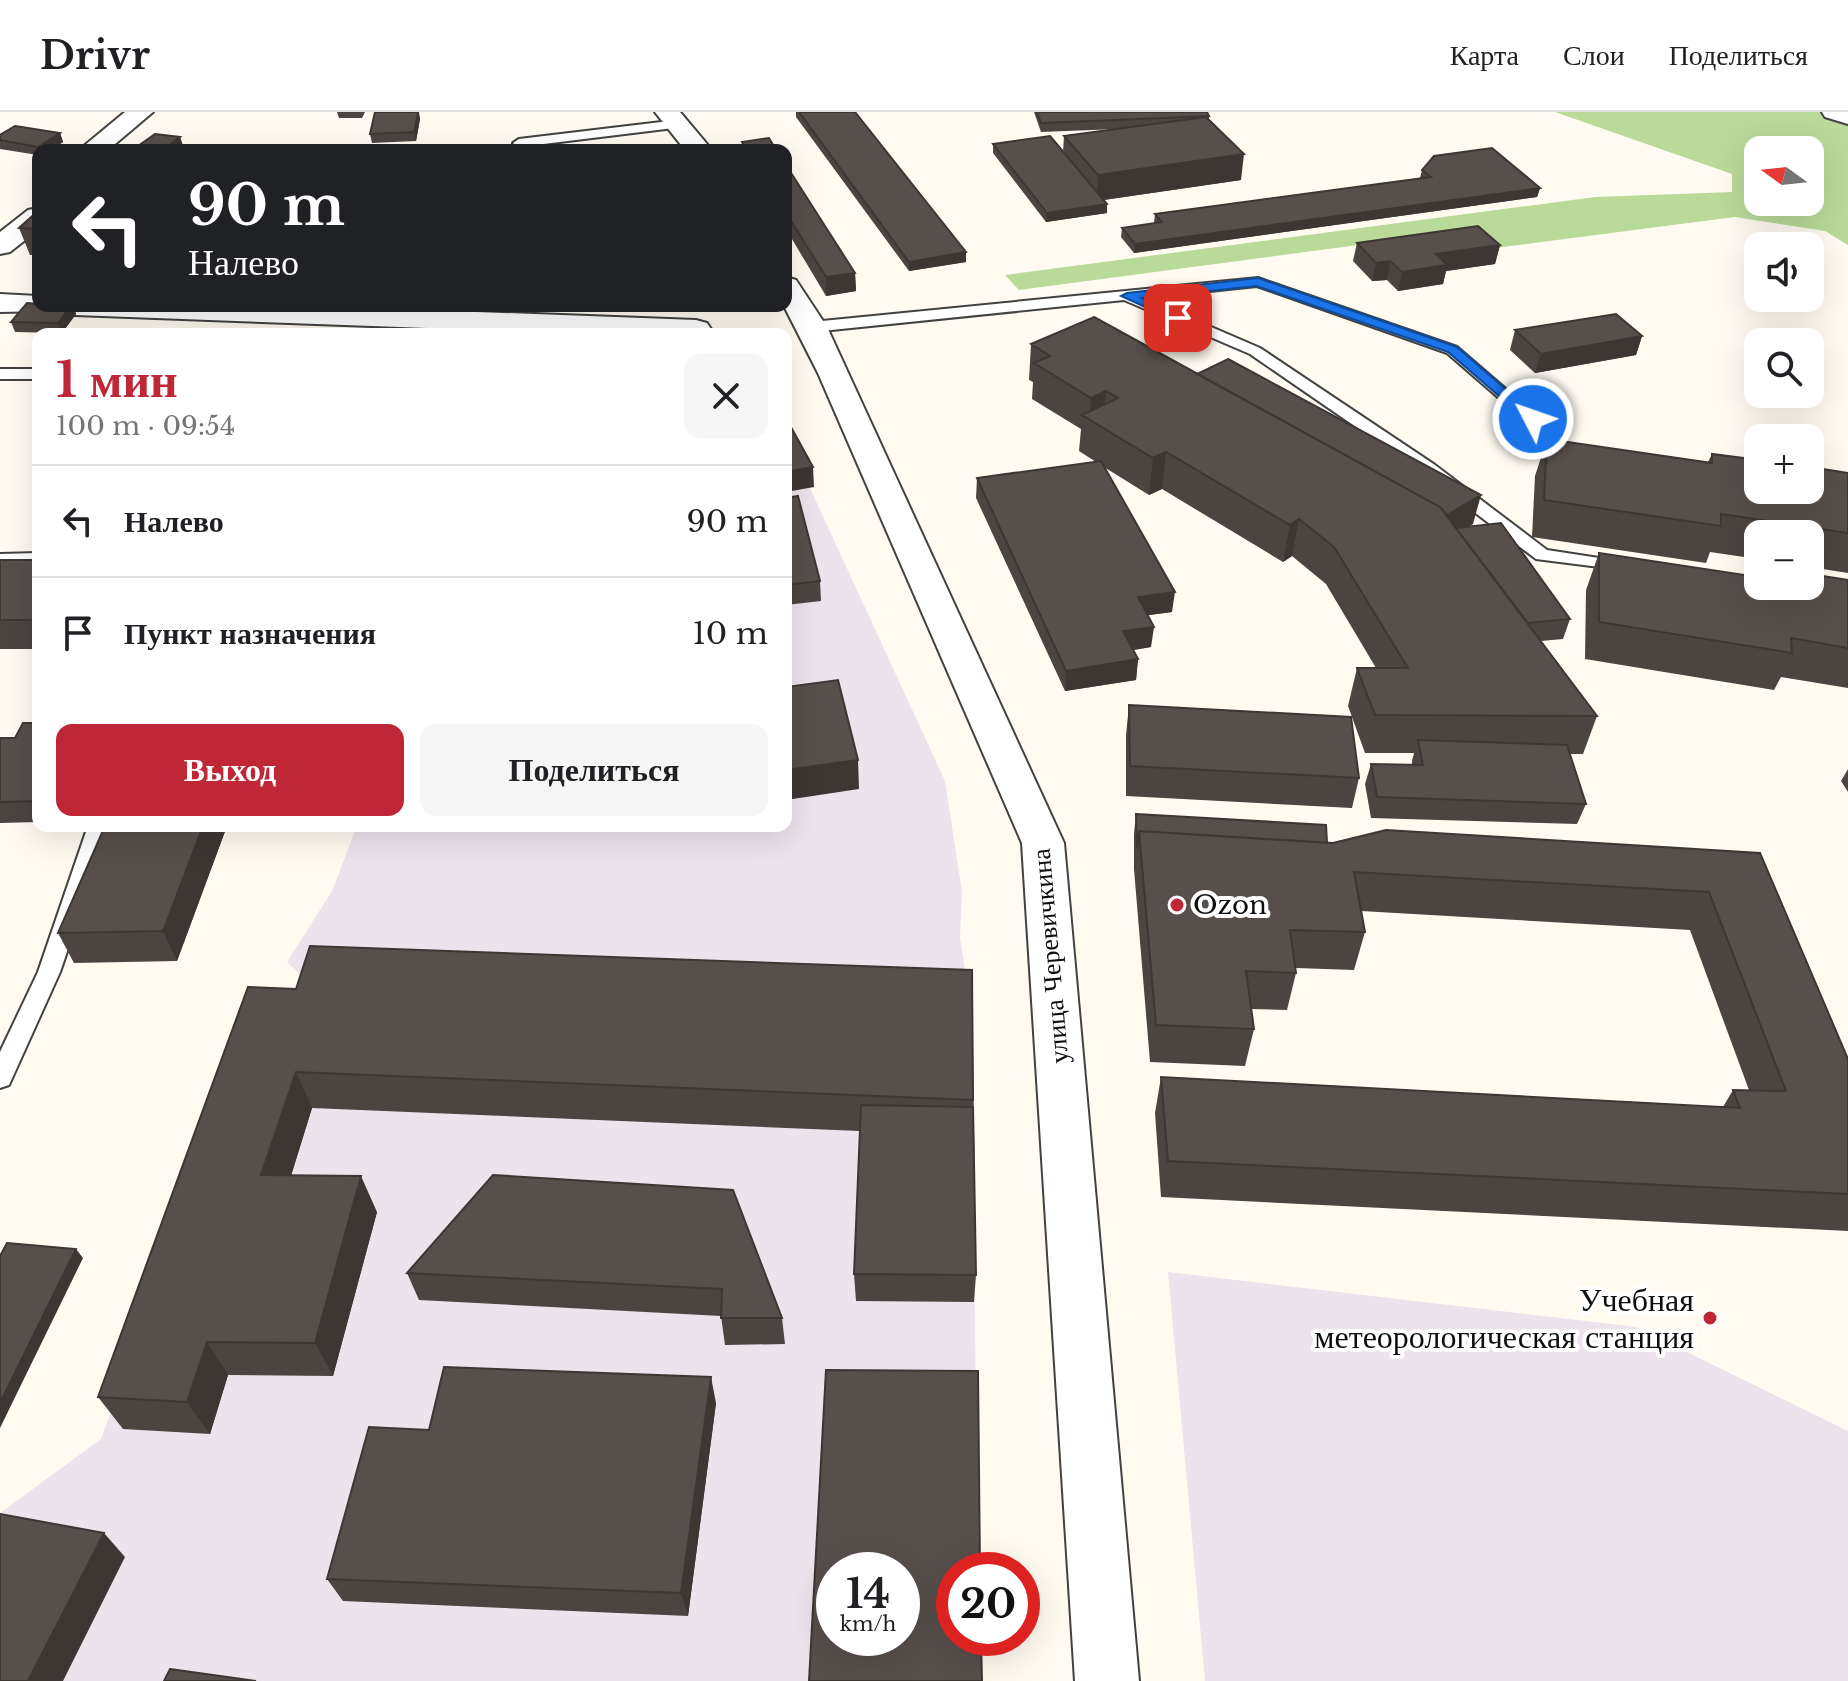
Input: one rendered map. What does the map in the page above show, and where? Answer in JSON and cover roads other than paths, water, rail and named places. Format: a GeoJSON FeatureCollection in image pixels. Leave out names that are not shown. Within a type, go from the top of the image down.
{"type":"FeatureCollection","features":[{"type":"Feature","properties":{"kind":"street"},"geometry":{"type":"LineString","coordinates":[[100,144],[141,112]]}},
{"type":"Feature","properties":{"kind":"street"},"geometry":{"type":"LineString","coordinates":[[131,144],[171,112]]}},
{"type":"Feature","properties":{"kind":"street"},"geometry":{"type":"LineString","coordinates":[[1834,112],[1848,117]]}},
{"type":"Feature","properties":{"kind":"street"},"geometry":{"type":"LineString","coordinates":[[672,118],[694,144]]}},
{"type":"Feature","properties":{"kind":"street"},"geometry":{"type":"LineString","coordinates":[[0,221],[32,197]]}},
{"type":"Feature","properties":{"kind":"street"},"geometry":{"type":"LineString","coordinates":[[0,246],[32,221]]}},
{"type":"Feature","properties":{"kind":"street","name":"улица Черевичкина"},"geometry":{"type":"LineString","coordinates":[[792,295],[812,327],[1043,843],[1107,1681]]}},
{"type":"Feature","properties":{"kind":"street"},"geometry":{"type":"LineString","coordinates":[[0,303],[32,305]]}},
{"type":"Feature","properties":{"kind":"street"},"geometry":{"type":"LineString","coordinates":[[237,312],[669,328]]}},
{"type":"Feature","properties":{"kind":"lane"},"geometry":{"type":"LineString","coordinates":[[519,143],[672,118]]}},
{"type":"Feature","properties":{"kind":"lane"},"geometry":{"type":"LineString","coordinates":[[812,327],[1258,282],[1452,350],[1556,439]]}},
{"type":"Feature","properties":{"kind":"lane"},"geometry":{"type":"LineString","coordinates":[[1127,296],[1255,351],[1429,469],[1542,555],[1650,571]]}},
{"type":"Feature","properties":{"kind":"lane"},"geometry":{"type":"LineString","coordinates":[[2,376],[32,374]]}},
{"type":"Feature","properties":{"kind":"lane"},"geometry":{"type":"LineString","coordinates":[[0,559],[32,558]]}},
{"type":"Feature","properties":{"kind":"lane"},"geometry":{"type":"LineString","coordinates":[[0,1078],[49,972],[97,832]]}},
{"type":"Feature","properties":{"kind":"place","name":"Ozon"},"geometry":{"type":"Point","coordinates":[1177,905]}},
{"type":"Feature","properties":{"kind":"place","name":"Учебная метеорологическая станция"},"geometry":{"type":"Point","coordinates":[1710,1318]}}]}
